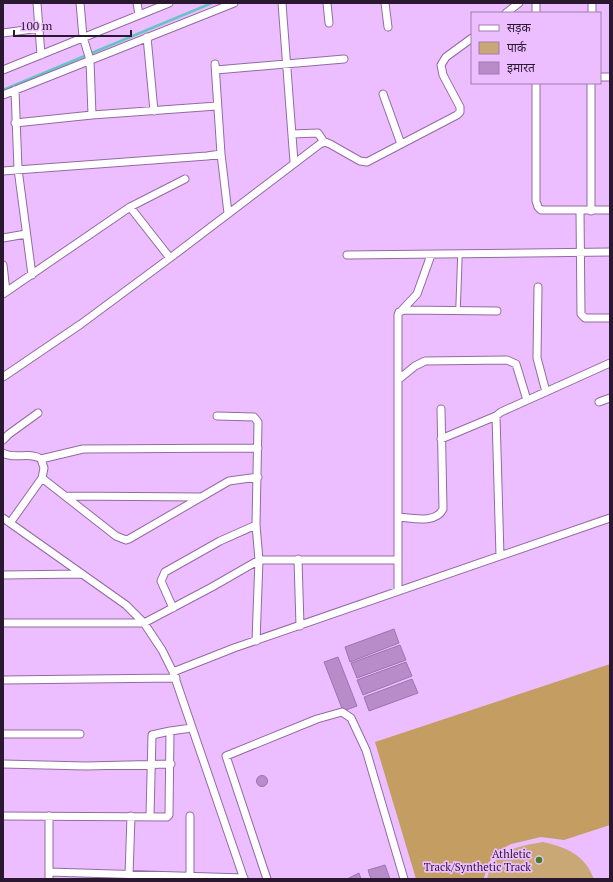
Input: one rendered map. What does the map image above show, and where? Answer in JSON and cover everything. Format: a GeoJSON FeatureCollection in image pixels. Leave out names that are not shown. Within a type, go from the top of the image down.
{"type":"FeatureCollection","features":[{"type":"Feature","properties":{"kind":"street"},"geometry":{"type":"LineString","coordinates":[[37,3],[41,55]]}},
{"type":"Feature","properties":{"kind":"street"},"geometry":{"type":"LineString","coordinates":[[80,3],[83,37],[90,58],[92,115]]}},
{"type":"Feature","properties":{"kind":"street"},"geometry":{"type":"LineString","coordinates":[[137,3],[139,15]]}},
{"type":"Feature","properties":{"kind":"street"},"geometry":{"type":"LineString","coordinates":[[3,70],[169,3]]}},
{"type":"Feature","properties":{"kind":"street"},"geometry":{"type":"LineString","coordinates":[[3,95],[90,58],[234,3]]}},
{"type":"Feature","properties":{"kind":"street"},"geometry":{"type":"LineString","coordinates":[[282,3],[288,64],[294,162]]}},
{"type":"Feature","properties":{"kind":"street"},"geometry":{"type":"LineString","coordinates":[[327,3],[329,23]]}},
{"type":"Feature","properties":{"kind":"street"},"geometry":{"type":"LineString","coordinates":[[385,3],[388,27]]}},
{"type":"Feature","properties":{"kind":"street"},"geometry":{"type":"LineString","coordinates":[[507,12],[519,3]]}},
{"type":"Feature","properties":{"kind":"street"},"geometry":{"type":"LineString","coordinates":[[3,32],[40,28]]}},
{"type":"Feature","properties":{"kind":"street"},"geometry":{"type":"LineString","coordinates":[[147,37],[154,111]]}},
{"type":"Feature","properties":{"kind":"street"},"geometry":{"type":"LineString","coordinates":[[292,134],[318,133],[324,142],[360,161],[367,162],[401,144],[460,112],[460,107],[443,75],[441,65],[446,57],[471,39]]}},
{"type":"Feature","properties":{"kind":"street"},"geometry":{"type":"LineString","coordinates":[[228,213],[220,154],[215,67],[288,64],[344,59]]}},
{"type":"Feature","properties":{"kind":"street"},"geometry":{"type":"LineString","coordinates":[[536,84],[537,205],[541,210],[610,210]]}},
{"type":"Feature","properties":{"kind":"street"},"geometry":{"type":"LineString","coordinates":[[591,84],[591,211]]}},
{"type":"Feature","properties":{"kind":"street"},"geometry":{"type":"LineString","coordinates":[[15,90],[15,123],[18,169],[32,275]]}},
{"type":"Feature","properties":{"kind":"street"},"geometry":{"type":"LineString","coordinates":[[383,94],[401,144]]}},
{"type":"Feature","properties":{"kind":"street"},"geometry":{"type":"LineString","coordinates":[[15,123],[92,115],[218,106]]}},
{"type":"Feature","properties":{"kind":"street"},"geometry":{"type":"LineString","coordinates":[[3,377],[170,258],[294,162],[324,142]]}},
{"type":"Feature","properties":{"kind":"street"},"geometry":{"type":"LineString","coordinates":[[3,171],[220,154]]}},
{"type":"Feature","properties":{"kind":"street"},"geometry":{"type":"LineString","coordinates":[[3,265],[5,293],[130,207],[185,179]]}},
{"type":"Feature","properties":{"kind":"street"},"geometry":{"type":"LineString","coordinates":[[130,207],[170,258]]}},
{"type":"Feature","properties":{"kind":"street"},"geometry":{"type":"LineString","coordinates":[[580,210],[582,316],[585,318],[610,318]]}},
{"type":"Feature","properties":{"kind":"street"},"geometry":{"type":"LineString","coordinates":[[3,238],[26,234]]}},
{"type":"Feature","properties":{"kind":"street"},"geometry":{"type":"LineString","coordinates":[[347,255],[610,252]]}},
{"type":"Feature","properties":{"kind":"street"},"geometry":{"type":"LineString","coordinates":[[398,591],[398,318],[402,310],[417,294],[431,255]]}},
{"type":"Feature","properties":{"kind":"street"},"geometry":{"type":"LineString","coordinates":[[538,287],[537,358],[546,392]]}},
{"type":"Feature","properties":{"kind":"street"},"geometry":{"type":"LineString","coordinates":[[402,310],[497,311]]}},
{"type":"Feature","properties":{"kind":"street"},"geometry":{"type":"LineString","coordinates":[[399,379],[415,366],[425,361],[507,360],[516,364],[527,400]]}},
{"type":"Feature","properties":{"kind":"street"},"geometry":{"type":"LineString","coordinates":[[441,439],[496,416],[501,412],[610,363]]}},
{"type":"Feature","properties":{"kind":"street"},"geometry":{"type":"LineString","coordinates":[[599,402],[610,398]]}},
{"type":"Feature","properties":{"kind":"street"},"geometry":{"type":"LineString","coordinates":[[398,517],[424,519],[432,518],[441,513],[443,509],[441,409]]}},
{"type":"Feature","properties":{"kind":"street"},"geometry":{"type":"LineString","coordinates":[[3,440],[38,413]]}},
{"type":"Feature","properties":{"kind":"street"},"geometry":{"type":"LineString","coordinates":[[217,416],[256,418],[258,422],[256,524],[259,560],[256,641]]}},
{"type":"Feature","properties":{"kind":"street"},"geometry":{"type":"LineString","coordinates":[[496,416],[500,556]]}},
{"type":"Feature","properties":{"kind":"street"},"geometry":{"type":"LineString","coordinates":[[3,453],[13,456],[32,455],[42,459],[83,448],[258,448]]}},
{"type":"Feature","properties":{"kind":"street"},"geometry":{"type":"LineString","coordinates":[[10,523],[42,478],[44,468],[42,459]]}},
{"type":"Feature","properties":{"kind":"street"},"geometry":{"type":"LineString","coordinates":[[42,478],[116,536],[126,540],[233,480],[258,477]]}},
{"type":"Feature","properties":{"kind":"street"},"geometry":{"type":"LineString","coordinates":[[65,496],[201,497]]}},
{"type":"Feature","properties":{"kind":"street"},"geometry":{"type":"LineString","coordinates":[[3,518],[126,605],[144,623],[162,650],[174,675],[244,879],[129,875],[49,875],[49,816]]}},
{"type":"Feature","properties":{"kind":"street"},"geometry":{"type":"LineString","coordinates":[[3,680],[174,675],[256,641],[610,518]]}},
{"type":"Feature","properties":{"kind":"street"},"geometry":{"type":"LineString","coordinates":[[173,608],[161,581],[165,572],[220,541],[256,524]]}},
{"type":"Feature","properties":{"kind":"street"},"geometry":{"type":"LineString","coordinates":[[298,559],[300,626]]}},
{"type":"Feature","properties":{"kind":"street"},"geometry":{"type":"LineString","coordinates":[[3,623],[144,623],[259,560],[398,560]]}},
{"type":"Feature","properties":{"kind":"street"},"geometry":{"type":"LineString","coordinates":[[3,576],[82,574]]}},
{"type":"Feature","properties":{"kind":"street"},"geometry":{"type":"LineString","coordinates":[[266,879],[226,756],[317,719],[342,712],[352,718],[366,750],[404,879]]}},
{"type":"Feature","properties":{"kind":"street"},"geometry":{"type":"LineString","coordinates":[[150,816],[152,734],[192,728]]}},
{"type":"Feature","properties":{"kind":"street"},"geometry":{"type":"LineString","coordinates":[[3,816],[166,817],[169,814],[171,764],[170,731]]}},
{"type":"Feature","properties":{"kind":"street"},"geometry":{"type":"LineString","coordinates":[[3,734],[80,734]]}},
{"type":"Feature","properties":{"kind":"street"},"geometry":{"type":"LineString","coordinates":[[3,764],[86,766],[171,764]]}},
{"type":"Feature","properties":{"kind":"street"},"geometry":{"type":"LineString","coordinates":[[129,875],[131,816]]}},
{"type":"Feature","properties":{"kind":"street"},"geometry":{"type":"LineString","coordinates":[[190,816],[190,877]]}},
{"type":"Feature","properties":{"kind":"lane"},"geometry":{"type":"LineString","coordinates":[[458,310],[460,254]]}},
{"type":"Feature","properties":{"kind":"green space","name":"Athletic Track/Synthetic Track"},"geometry":{"type":"Polygon","coordinates":[[[543,842],[574,853],[585,864],[594,879],[487,879],[492,864],[502,854],[515,848],[543,842]]]}},
{"type":"Feature","properties":{"kind":"shaded area"},"geometry":{"type":"Polygon","coordinates":[[[610,664],[610,825],[564,840],[541,837],[511,844],[500,850],[488,863],[484,878],[416,879],[375,742],[610,664]]]}},
{"type":"Feature","properties":{"kind":"building"},"geometry":{"type":"Polygon","coordinates":[[[394,629],[399,643],[350,662],[345,647],[394,629]]]}},
{"type":"Feature","properties":{"kind":"building"},"geometry":{"type":"Polygon","coordinates":[[[400,645],[406,660],[357,678],[351,663],[400,645]]]}},
{"type":"Feature","properties":{"kind":"building"},"geometry":{"type":"Polygon","coordinates":[[[338,657],[357,706],[343,711],[324,662],[338,657]]]}},
{"type":"Feature","properties":{"kind":"building"},"geometry":{"type":"Polygon","coordinates":[[[406,662],[412,676],[363,695],[357,680],[406,662]]]}},
{"type":"Feature","properties":{"kind":"building"},"geometry":{"type":"Polygon","coordinates":[[[412,679],[418,693],[369,711],[364,697],[412,679]]]}},
{"type":"Feature","properties":{"kind":"building"},"geometry":{"type":"Polygon","coordinates":[[[260,776],[264,776],[266,777],[266,785],[260,786],[257,783],[257,779],[260,776]]]}},
{"type":"Feature","properties":{"kind":"building"},"geometry":{"type":"Polygon","coordinates":[[[385,865],[390,879],[371,879],[368,870],[385,865]]]}},
{"type":"Feature","properties":{"kind":"building"},"geometry":{"type":"Polygon","coordinates":[[[359,873],[361,879],[347,879],[359,873]]]}},
{"type":"Feature","properties":{"kind":"waterway"},"geometry":{"type":"LineString","coordinates":[[3,90],[212,3]]}},
{"type":"Feature","properties":{"kind":"place","name":"Athletic Track/Synthetic Track"},"geometry":{"type":"Point","coordinates":[539,860]}}]}
